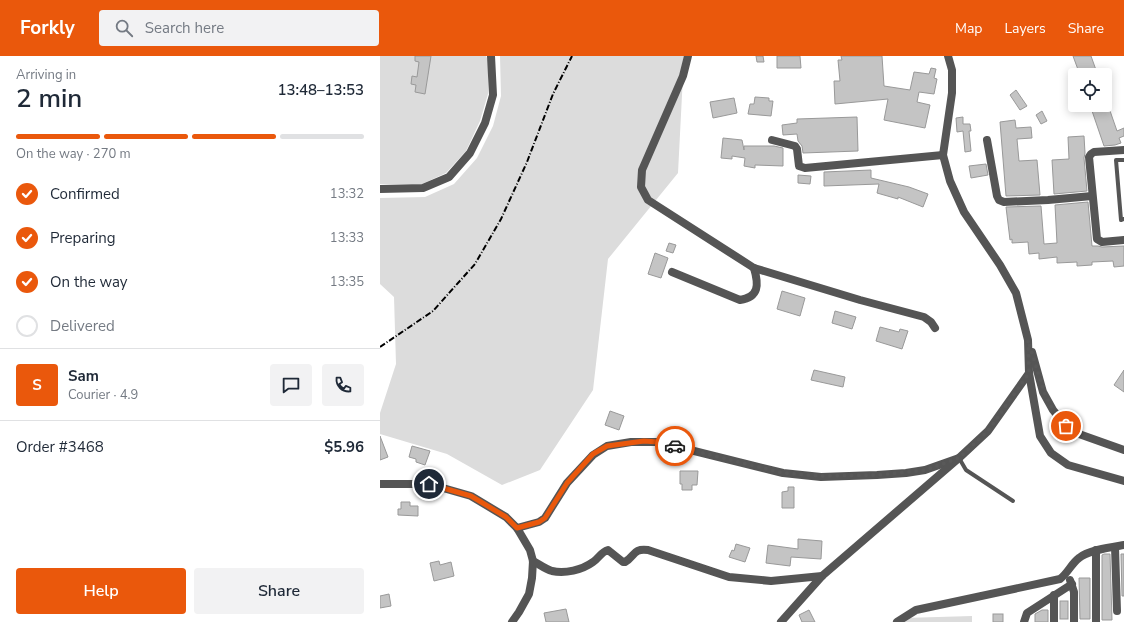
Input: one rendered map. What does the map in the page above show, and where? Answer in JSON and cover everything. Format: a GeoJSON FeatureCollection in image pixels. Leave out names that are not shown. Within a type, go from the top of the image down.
{"type":"FeatureCollection","features":[{"type":"Feature","properties":{"kind":"street"},"geometry":{"type":"LineString","coordinates":[[380,189],[423,188],[449,177],[470,153],[484,123],[493,95],[491,56]]}},
{"type":"Feature","properties":{"kind":"street"},"geometry":{"type":"LineString","coordinates":[[688,56],[683,76],[642,170],[641,186],[648,200],[754,268],[860,300],[924,317],[931,322],[935,328]]}},
{"type":"Feature","properties":{"kind":"street"},"geometry":{"type":"LineString","coordinates":[[948,56],[952,70],[952,93],[944,155],[950,181],[964,212],[1000,265],[1016,292],[1028,340],[1044,392],[1053,410],[1066,426],[1079,434],[1124,450]]}},
{"type":"Feature","properties":{"kind":"street"},"geometry":{"type":"LineString","coordinates":[[772,140],[795,146],[797,149],[799,166],[805,168],[944,155]]}},
{"type":"Feature","properties":{"kind":"street"},"geometry":{"type":"LineString","coordinates":[[987,140],[999,200],[1004,202],[1092,196]]}},
{"type":"Feature","properties":{"kind":"street"},"geometry":{"type":"LineString","coordinates":[[1124,150],[1094,152],[1090,157],[1092,196],[1097,239],[1102,242],[1124,240]]}},
{"type":"Feature","properties":{"kind":"street"},"geometry":{"type":"LineString","coordinates":[[672,272],[740,300],[749,299],[756,291],[757,279],[754,268]]}},
{"type":"Feature","properties":{"kind":"street"},"geometry":{"type":"LineString","coordinates":[[1028,340],[1029,373],[1040,436],[1051,453],[1068,465],[1124,481]]}},
{"type":"Feature","properties":{"kind":"street"},"geometry":{"type":"LineString","coordinates":[[781,622],[822,576],[959,458],[988,431],[1029,373]]}},
{"type":"Feature","properties":{"kind":"street"},"geometry":{"type":"LineString","coordinates":[[517,528],[539,522],[545,518],[567,483],[593,454],[607,446],[631,442],[658,442],[783,473],[821,476],[906,473],[925,470],[959,458]]}},
{"type":"Feature","properties":{"kind":"street"},"geometry":{"type":"LineString","coordinates":[[380,484],[429,484],[471,496],[506,517],[517,528],[530,550],[533,561],[529,594],[512,622]]}},
{"type":"Feature","properties":{"kind":"street"},"geometry":{"type":"LineString","coordinates":[[896,622],[916,610],[1060,579],[1066,574],[1079,557],[1096,550],[1120,546],[1117,611]]}},
{"type":"Feature","properties":{"kind":"street"},"geometry":{"type":"LineString","coordinates":[[533,561],[551,570],[564,572],[578,569],[593,562],[604,551],[608,550],[612,552],[623,562],[625,562],[636,552],[648,550],[730,577],[771,581],[822,576]]}},
{"type":"Feature","properties":{"kind":"street"},"geometry":{"type":"LineString","coordinates":[[1096,550],[1096,622]]}},
{"type":"Feature","properties":{"kind":"street"},"geometry":{"type":"LineString","coordinates":[[1066,574],[1072,584],[1074,622]]}},
{"type":"Feature","properties":{"kind":"street"},"geometry":{"type":"LineString","coordinates":[[1024,622],[1027,613],[1072,584]]}},
{"type":"Feature","properties":{"kind":"street"},"geometry":{"type":"LineString","coordinates":[[1054,596],[1054,622]]}},
{"type":"Feature","properties":{"kind":"lane"},"geometry":{"type":"LineString","coordinates":[[1124,160],[1116,160],[1121,220],[1124,219]]}},
{"type":"Feature","properties":{"kind":"lane"},"geometry":{"type":"LineString","coordinates":[[959,458],[966,470],[1013,501]]}},
{"type":"Feature","properties":{"kind":"shaded area"},"geometry":{"type":"Polygon","coordinates":[[[380,56],[486,56],[488,60],[488,94],[480,121],[466,151],[446,173],[422,184],[380,184],[380,56]]]}},
{"type":"Feature","properties":{"kind":"shaded area"},"geometry":{"type":"Polygon","coordinates":[[[500,56],[684,56],[678,173],[608,259],[593,390],[540,470],[502,485],[447,454],[380,434],[380,413],[396,364],[394,297],[380,284],[380,198],[425,197],[454,184],[477,158],[493,126],[501,96],[500,56]]]}},
{"type":"Feature","properties":{"kind":"shaded area"},"geometry":{"type":"Polygon","coordinates":[[[972,616],[972,622],[904,622],[904,618],[972,616]]]}},
{"type":"Feature","properties":{"kind":"building"},"geometry":{"type":"Polygon","coordinates":[[[415,56],[431,56],[425,94],[415,92],[416,85],[411,84],[412,76],[417,77],[419,62],[415,61],[415,56]]]}},
{"type":"Feature","properties":{"kind":"building"},"geometry":{"type":"Polygon","coordinates":[[[756,56],[763,56],[764,62],[757,62],[756,56]]]}},
{"type":"Feature","properties":{"kind":"building"},"geometry":{"type":"Polygon","coordinates":[[[777,56],[800,56],[801,68],[777,68],[777,56]]]}},
{"type":"Feature","properties":{"kind":"building"},"geometry":{"type":"Polygon","coordinates":[[[841,56],[882,56],[884,86],[910,90],[914,72],[929,74],[931,68],[936,69],[934,78],[937,79],[934,94],[919,92],[917,102],[930,105],[925,128],[884,120],[888,99],[835,104],[834,81],[840,81],[838,60],[842,60],[841,56]]]}},
{"type":"Feature","properties":{"kind":"building"},"geometry":{"type":"Polygon","coordinates":[[[1073,56],[1091,56],[1095,68],[1077,68],[1073,56]]]}},
{"type":"Feature","properties":{"kind":"building"},"geometry":{"type":"Polygon","coordinates":[[[1016,90],[1027,106],[1020,110],[1010,95],[1016,90]]]}},
{"type":"Feature","properties":{"kind":"building"},"geometry":{"type":"Polygon","coordinates":[[[755,97],[769,98],[769,101],[773,101],[771,116],[748,114],[750,104],[754,104],[755,97]]]}},
{"type":"Feature","properties":{"kind":"building"},"geometry":{"type":"Polygon","coordinates":[[[734,98],[737,113],[713,118],[710,102],[734,98]]]}},
{"type":"Feature","properties":{"kind":"building"},"geometry":{"type":"Polygon","coordinates":[[[1042,111],[1047,121],[1041,124],[1036,115],[1042,111]]]}},
{"type":"Feature","properties":{"kind":"building"},"geometry":{"type":"Polygon","coordinates":[[[1092,112],[1110,112],[1117,131],[1124,128],[1124,136],[1119,138],[1121,143],[1104,146],[1092,112]]]}},
{"type":"Feature","properties":{"kind":"building"},"geometry":{"type":"Polygon","coordinates":[[[857,117],[858,151],[803,153],[797,134],[783,135],[782,125],[797,123],[797,119],[857,117]]]}},
{"type":"Feature","properties":{"kind":"building"},"geometry":{"type":"Polygon","coordinates":[[[963,117],[963,124],[970,124],[971,131],[969,131],[971,151],[965,152],[963,131],[957,132],[956,118],[963,117]]]}},
{"type":"Feature","properties":{"kind":"building"},"geometry":{"type":"Polygon","coordinates":[[[1015,120],[1016,128],[1031,127],[1032,138],[1017,139],[1019,161],[1037,160],[1040,195],[1006,196],[1000,122],[1015,120]]]}},
{"type":"Feature","properties":{"kind":"building"},"geometry":{"type":"Polygon","coordinates":[[[1084,136],[1087,191],[1054,194],[1052,160],[1069,159],[1068,137],[1084,136]]]}},
{"type":"Feature","properties":{"kind":"building"},"geometry":{"type":"Polygon","coordinates":[[[723,138],[742,140],[744,150],[744,146],[774,146],[783,148],[783,166],[755,165],[755,168],[744,166],[745,158],[732,156],[732,159],[721,158],[723,138]]]}},
{"type":"Feature","properties":{"kind":"building"},"geometry":{"type":"Polygon","coordinates":[[[986,164],[988,175],[971,178],[969,166],[986,164]]]}},
{"type":"Feature","properties":{"kind":"building"},"geometry":{"type":"Polygon","coordinates":[[[871,170],[871,178],[909,187],[928,194],[923,207],[898,197],[898,199],[877,193],[879,184],[824,186],[824,172],[871,170]]]}},
{"type":"Feature","properties":{"kind":"building"},"geometry":{"type":"Polygon","coordinates":[[[798,175],[811,176],[810,184],[798,183],[798,175]]]}},
{"type":"Feature","properties":{"kind":"building"},"geometry":{"type":"Polygon","coordinates":[[[1088,202],[1092,246],[1124,246],[1124,266],[1114,267],[1113,261],[1092,262],[1092,265],[1077,266],[1077,262],[1057,263],[1057,257],[1039,259],[1039,253],[1029,254],[1028,242],[1012,243],[1012,239],[1010,240],[1006,207],[1041,206],[1044,244],[1057,243],[1055,205],[1088,202]]]}},
{"type":"Feature","properties":{"kind":"building"},"geometry":{"type":"Polygon","coordinates":[[[669,243],[676,245],[673,253],[666,251],[669,243]]]}},
{"type":"Feature","properties":{"kind":"building"},"geometry":{"type":"Polygon","coordinates":[[[655,253],[668,258],[661,278],[648,274],[655,253]]]}},
{"type":"Feature","properties":{"kind":"building"},"geometry":{"type":"Polygon","coordinates":[[[782,291],[805,298],[800,316],[777,309],[782,291]]]}},
{"type":"Feature","properties":{"kind":"building"},"geometry":{"type":"Polygon","coordinates":[[[835,311],[856,317],[852,329],[832,323],[835,311]]]}},
{"type":"Feature","properties":{"kind":"building"},"geometry":{"type":"Polygon","coordinates":[[[880,327],[899,332],[900,329],[908,331],[902,349],[876,341],[880,327]]]}},
{"type":"Feature","properties":{"kind":"building"},"geometry":{"type":"Polygon","coordinates":[[[814,370],[845,377],[843,387],[811,380],[814,370]]]}},
{"type":"Feature","properties":{"kind":"building"},"geometry":{"type":"Polygon","coordinates":[[[1124,370],[1124,392],[1114,385],[1124,370]]]}},
{"type":"Feature","properties":{"kind":"building"},"geometry":{"type":"Polygon","coordinates":[[[610,411],[624,416],[619,430],[605,425],[610,411]]]}},
{"type":"Feature","properties":{"kind":"building"},"geometry":{"type":"Polygon","coordinates":[[[380,436],[388,457],[380,460],[380,436]]]}},
{"type":"Feature","properties":{"kind":"building"},"geometry":{"type":"Polygon","coordinates":[[[412,446],[430,451],[425,465],[416,462],[416,459],[409,457],[412,446]]]}},
{"type":"Feature","properties":{"kind":"building"},"geometry":{"type":"Polygon","coordinates":[[[680,471],[698,471],[697,485],[692,485],[692,490],[682,490],[682,484],[680,484],[680,471]]]}},
{"type":"Feature","properties":{"kind":"building"},"geometry":{"type":"Polygon","coordinates":[[[788,487],[794,487],[794,508],[782,508],[782,492],[788,491],[788,487]]]}},
{"type":"Feature","properties":{"kind":"building"},"geometry":{"type":"Polygon","coordinates":[[[401,502],[410,502],[410,506],[418,506],[418,516],[398,515],[398,509],[401,509],[401,502]]]}},
{"type":"Feature","properties":{"kind":"building"},"geometry":{"type":"Polygon","coordinates":[[[798,539],[822,541],[821,559],[791,557],[790,566],[766,563],[768,545],[798,549],[798,539]]]}},
{"type":"Feature","properties":{"kind":"building"},"geometry":{"type":"Polygon","coordinates":[[[736,544],[750,548],[745,562],[729,557],[732,550],[734,551],[736,544]]]}},
{"type":"Feature","properties":{"kind":"building"},"geometry":{"type":"Polygon","coordinates":[[[1110,554],[1112,620],[1102,620],[1102,555],[1110,554]]]}},
{"type":"Feature","properties":{"kind":"building"},"geometry":{"type":"Polygon","coordinates":[[[1121,554],[1124,554],[1124,596],[1122,596],[1121,554]]]}},
{"type":"Feature","properties":{"kind":"building"},"geometry":{"type":"Polygon","coordinates":[[[439,561],[440,565],[451,562],[454,576],[434,581],[430,563],[439,561]]]}},
{"type":"Feature","properties":{"kind":"building"},"geometry":{"type":"Polygon","coordinates":[[[1079,578],[1090,578],[1090,619],[1080,619],[1079,578]]]}},
{"type":"Feature","properties":{"kind":"building"},"geometry":{"type":"Polygon","coordinates":[[[389,594],[391,606],[380,608],[380,596],[389,594]]]}},
{"type":"Feature","properties":{"kind":"building"},"geometry":{"type":"Polygon","coordinates":[[[1060,601],[1068,601],[1068,619],[1060,619],[1060,601]]]}},
{"type":"Feature","properties":{"kind":"building"},"geometry":{"type":"Polygon","coordinates":[[[566,609],[569,622],[546,622],[544,613],[566,609]]]}},
{"type":"Feature","properties":{"kind":"building"},"geometry":{"type":"Polygon","coordinates":[[[809,610],[815,622],[802,622],[799,615],[809,610]]]}},
{"type":"Feature","properties":{"kind":"building"},"geometry":{"type":"Polygon","coordinates":[[[1042,610],[1048,610],[1048,622],[1035,622],[1035,614],[1042,610]]]}},
{"type":"Feature","properties":{"kind":"building"},"geometry":{"type":"Polygon","coordinates":[[[993,614],[1003,614],[1003,622],[993,622],[993,614]]]}},
{"type":"Feature","properties":{"kind":"railway"},"geometry":{"type":"LineString","coordinates":[[380,347],[433,311],[475,264],[501,219],[527,162],[553,94],[572,56]]}},
{"type":"Feature","properties":{"kind":"way so far"},"geometry":{"type":"LineString","coordinates":[[675,446],[783,473],[821,476],[877,475],[925,470],[959,458],[988,431],[1029,373],[1028,340],[1044,392],[1053,410],[1066,426]]}},
{"type":"Feature","properties":{"kind":"route"},"geometry":{"type":"LineString","coordinates":[[429,484],[471,496],[506,517],[517,528],[539,522],[545,518],[567,483],[593,454],[607,446],[644,441],[658,442],[675,446]]}}]}
